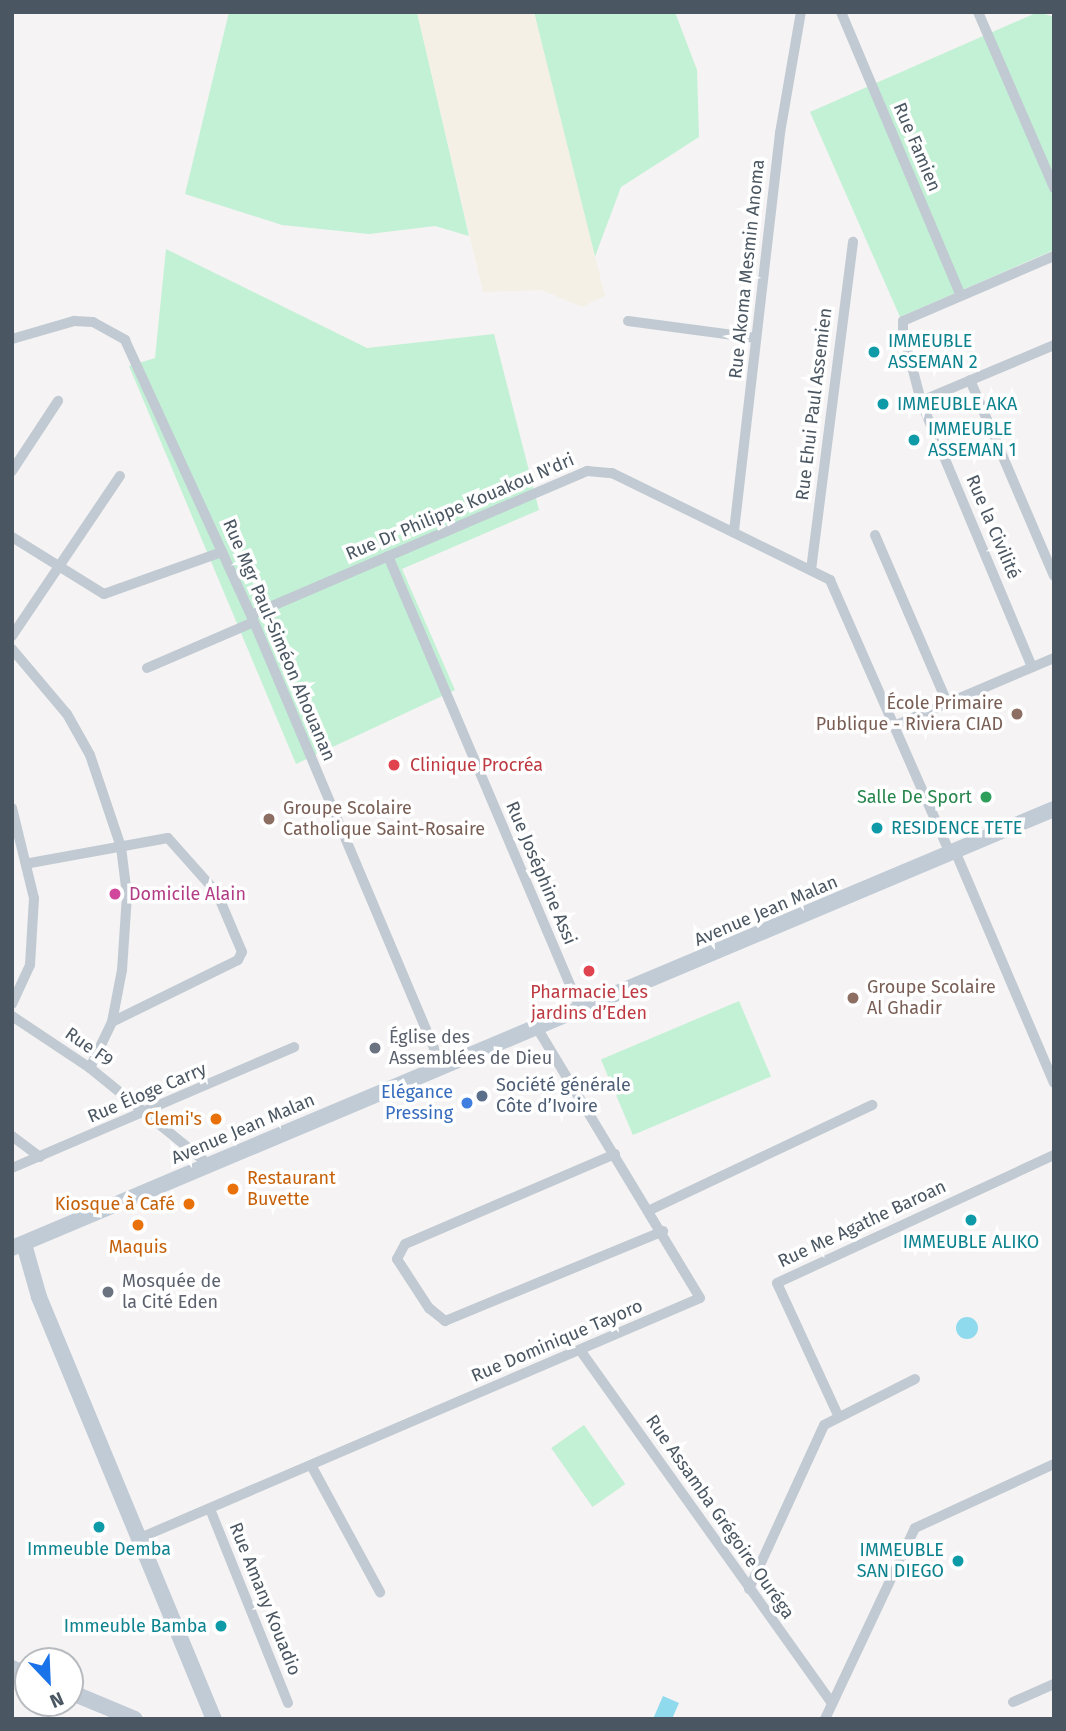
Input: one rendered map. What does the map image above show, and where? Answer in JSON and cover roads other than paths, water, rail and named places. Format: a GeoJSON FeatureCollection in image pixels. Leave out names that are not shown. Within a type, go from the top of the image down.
{"type":"FeatureCollection","features":[{"type":"Feature","properties":{"kind":"main road","name":"Avenue Jean Malan"},"geometry":{"type":"LineString","coordinates":[[214,1719],[18,1246],[1053,811]]}},
{"type":"Feature","properties":{"kind":"main road"},"geometry":{"type":"LineString","coordinates":[[84,1698],[135,1719]]}},
{"type":"Feature","properties":{"kind":"street","name":"Rue Akoma Mesmin Anoma"},"geometry":{"type":"LineString","coordinates":[[734,531],[801,12]]}},
{"type":"Feature","properties":{"kind":"street","name":"Rue Famien"},"geometry":{"type":"LineString","coordinates":[[841,12],[961,296]]}},
{"type":"Feature","properties":{"kind":"street"},"geometry":{"type":"LineString","coordinates":[[978,12],[1054,188]]}},
{"type":"Feature","properties":{"kind":"street","name":"Rue Ehui Paul Assemien"},"geometry":{"type":"LineString","coordinates":[[811,570],[853,242]]}},
{"type":"Feature","properties":{"kind":"street"},"geometry":{"type":"LineString","coordinates":[[961,296],[1054,256]]}},
{"type":"Feature","properties":{"kind":"street","name":"Rue la Civilité"},"geometry":{"type":"LineString","coordinates":[[961,296],[903,321],[921,401],[1032,667]]}},
{"type":"Feature","properties":{"kind":"street","name":"Rue Mgr Paul-Siméon Ahouanan"},"geometry":{"type":"LineString","coordinates":[[12,339],[74,321],[93,322],[125,340],[253,619],[442,1067]]}},
{"type":"Feature","properties":{"kind":"street"},"geometry":{"type":"LineString","coordinates":[[628,321],[757,338]]}},
{"type":"Feature","properties":{"kind":"street"},"geometry":{"type":"LineString","coordinates":[[921,401],[1052,349]]}},
{"type":"Feature","properties":{"kind":"street"},"geometry":{"type":"LineString","coordinates":[[970,380],[1054,576]]}},
{"type":"Feature","properties":{"kind":"street"},"geometry":{"type":"LineString","coordinates":[[12,471],[58,401]]}},
{"type":"Feature","properties":{"kind":"street","name":"Rue Dr Philippe Kouakou N'dri"},"geometry":{"type":"LineString","coordinates":[[147,668],[388,556],[587,471],[612,473],[830,580],[952,852]]}},
{"type":"Feature","properties":{"kind":"street"},"geometry":{"type":"LineString","coordinates":[[12,636],[120,475]]}},
{"type":"Feature","properties":{"kind":"street"},"geometry":{"type":"LineString","coordinates":[[875,535],[947,702]]}},
{"type":"Feature","properties":{"kind":"street"},"geometry":{"type":"LineString","coordinates":[[12,537],[104,594],[222,552]]}},
{"type":"Feature","properties":{"kind":"street","name":"Rue Joséphine Assi"},"geometry":{"type":"LineString","coordinates":[[388,556],[581,1011]]}},
{"type":"Feature","properties":{"kind":"street"},"geometry":{"type":"LineString","coordinates":[[12,649],[67,714],[90,755],[121,847],[126,942],[112,1022],[90,1068]]}},
{"type":"Feature","properties":{"kind":"street"},"geometry":{"type":"LineString","coordinates":[[896,725],[1054,658]]}},
{"type":"Feature","properties":{"kind":"street"},"geometry":{"type":"LineString","coordinates":[[12,808],[30,863],[30,965],[12,1004]]}},
{"type":"Feature","properties":{"kind":"street"},"geometry":{"type":"LineString","coordinates":[[30,863],[158,838],[174,842],[217,893],[242,952],[238,960],[112,1022]]}},
{"type":"Feature","properties":{"kind":"street"},"geometry":{"type":"LineString","coordinates":[[952,852],[1053,1080]]}},
{"type":"Feature","properties":{"kind":"street","name":"Rue F9"},"geometry":{"type":"LineString","coordinates":[[12,1016],[90,1068],[208,1164]]}},
{"type":"Feature","properties":{"kind":"street","name":"Rue Dominique Tayoro"},"geometry":{"type":"LineString","coordinates":[[140,1538],[700,1298],[658,1233],[650,1210],[610,1156],[538,1029]]}},
{"type":"Feature","properties":{"kind":"street","name":"Rue Éloge Carry"},"geometry":{"type":"LineString","coordinates":[[12,1168],[147,1113],[294,1048]]}},
{"type":"Feature","properties":{"kind":"street"},"geometry":{"type":"LineString","coordinates":[[650,1210],[872,1105]]}},
{"type":"Feature","properties":{"kind":"street"},"geometry":{"type":"LineString","coordinates":[[12,1136],[40,1157]]}},
{"type":"Feature","properties":{"kind":"street","name":"Rue Me Agathe Baroan"},"geometry":{"type":"LineString","coordinates":[[837,1413],[777,1283],[1054,1155]]}},
{"type":"Feature","properties":{"kind":"street"},"geometry":{"type":"LineString","coordinates":[[610,1156],[405,1244],[397,1259],[429,1308],[445,1321],[658,1233]]}},
{"type":"Feature","properties":{"kind":"street","name":"Rue Assamba Grégoire Ouréga"},"geometry":{"type":"LineString","coordinates":[[580,1350],[832,1703]]}},
{"type":"Feature","properties":{"kind":"street"},"geometry":{"type":"LineString","coordinates":[[749,1589],[824,1425],[837,1413],[915,1379]]}},
{"type":"Feature","properties":{"kind":"street"},"geometry":{"type":"LineString","coordinates":[[825,1719],[915,1528],[933,1515],[1054,1464]]}},
{"type":"Feature","properties":{"kind":"street"},"geometry":{"type":"LineString","coordinates":[[311,1465],[380,1592]]}},
{"type":"Feature","properties":{"kind":"street","name":"Rue Amany Kouadio"},"geometry":{"type":"LineString","coordinates":[[210,1509],[288,1703]]}},
{"type":"Feature","properties":{"kind":"street"},"geometry":{"type":"LineString","coordinates":[[1013,1702],[1054,1684]]}},
{"type":"Feature","properties":{"kind":"water"},"geometry":{"type":"Polygon","coordinates":[[[967,1317],[975,1320],[978,1328],[975,1336],[967,1339],[959,1336],[956,1328],[959,1320],[967,1317]]]}},
{"type":"Feature","properties":{"kind":"water"},"geometry":{"type":"Polygon","coordinates":[[[663,1696],[679,1703],[672,1719],[653,1719],[663,1696]]]}},
{"type":"Feature","properties":{"kind":"place","name":"IMMEUBLE ASSEMAN 2"},"geometry":{"type":"Point","coordinates":[874,352]}},
{"type":"Feature","properties":{"kind":"place","name":"IMMEUBLE AKA"},"geometry":{"type":"Point","coordinates":[883,404]}},
{"type":"Feature","properties":{"kind":"place","name":"IMMEUBLE ASSEMAN 1"},"geometry":{"type":"Point","coordinates":[914,440]}},
{"type":"Feature","properties":{"kind":"place","name":"École Primaire Publique - Riviera CIAD"},"geometry":{"type":"Point","coordinates":[1017,714]}},
{"type":"Feature","properties":{"kind":"place","name":"Clinique Procréa"},"geometry":{"type":"Point","coordinates":[394,765]}},
{"type":"Feature","properties":{"kind":"place","name":"Salle De Sport"},"geometry":{"type":"Point","coordinates":[986,797]}},
{"type":"Feature","properties":{"kind":"place","name":"Groupe Scolaire Catholique Saint-Rosaire"},"geometry":{"type":"Point","coordinates":[269,819]}},
{"type":"Feature","properties":{"kind":"place","name":"RESIDENCE TETE"},"geometry":{"type":"Point","coordinates":[877,828]}},
{"type":"Feature","properties":{"kind":"place","name":"Domicile Alain"},"geometry":{"type":"Point","coordinates":[115,894]}},
{"type":"Feature","properties":{"kind":"place","name":"Pharmacie Les jardins d’Eden"},"geometry":{"type":"Point","coordinates":[589,971]}},
{"type":"Feature","properties":{"kind":"place","name":"Groupe Scolaire Al Ghadir"},"geometry":{"type":"Point","coordinates":[853,998]}},
{"type":"Feature","properties":{"kind":"place","name":"Église des Assemblées de Dieu"},"geometry":{"type":"Point","coordinates":[375,1048]}},
{"type":"Feature","properties":{"kind":"place","name":"Société générale Côte d’Ivoire"},"geometry":{"type":"Point","coordinates":[482,1096]}},
{"type":"Feature","properties":{"kind":"place","name":"Elégance Pressing"},"geometry":{"type":"Point","coordinates":[467,1103]}},
{"type":"Feature","properties":{"kind":"place","name":"Clemi's"},"geometry":{"type":"Point","coordinates":[216,1119]}},
{"type":"Feature","properties":{"kind":"place","name":"Restaurant Buvette"},"geometry":{"type":"Point","coordinates":[233,1189]}},
{"type":"Feature","properties":{"kind":"place","name":"Kiosque à Café"},"geometry":{"type":"Point","coordinates":[189,1204]}},
{"type":"Feature","properties":{"kind":"place","name":"IMMEUBLE ALIKO"},"geometry":{"type":"Point","coordinates":[971,1220]}},
{"type":"Feature","properties":{"kind":"place","name":"Maquis"},"geometry":{"type":"Point","coordinates":[138,1225]}},
{"type":"Feature","properties":{"kind":"place","name":"Mosquée de la Cité Eden"},"geometry":{"type":"Point","coordinates":[108,1292]}},
{"type":"Feature","properties":{"kind":"place","name":"Immeuble Demba"},"geometry":{"type":"Point","coordinates":[99,1527]}},
{"type":"Feature","properties":{"kind":"place","name":"IMMEUBLE SAN DIEGO"},"geometry":{"type":"Point","coordinates":[958,1561]}},
{"type":"Feature","properties":{"kind":"place","name":"Immeuble Bamba"},"geometry":{"type":"Point","coordinates":[221,1626]}}]}
